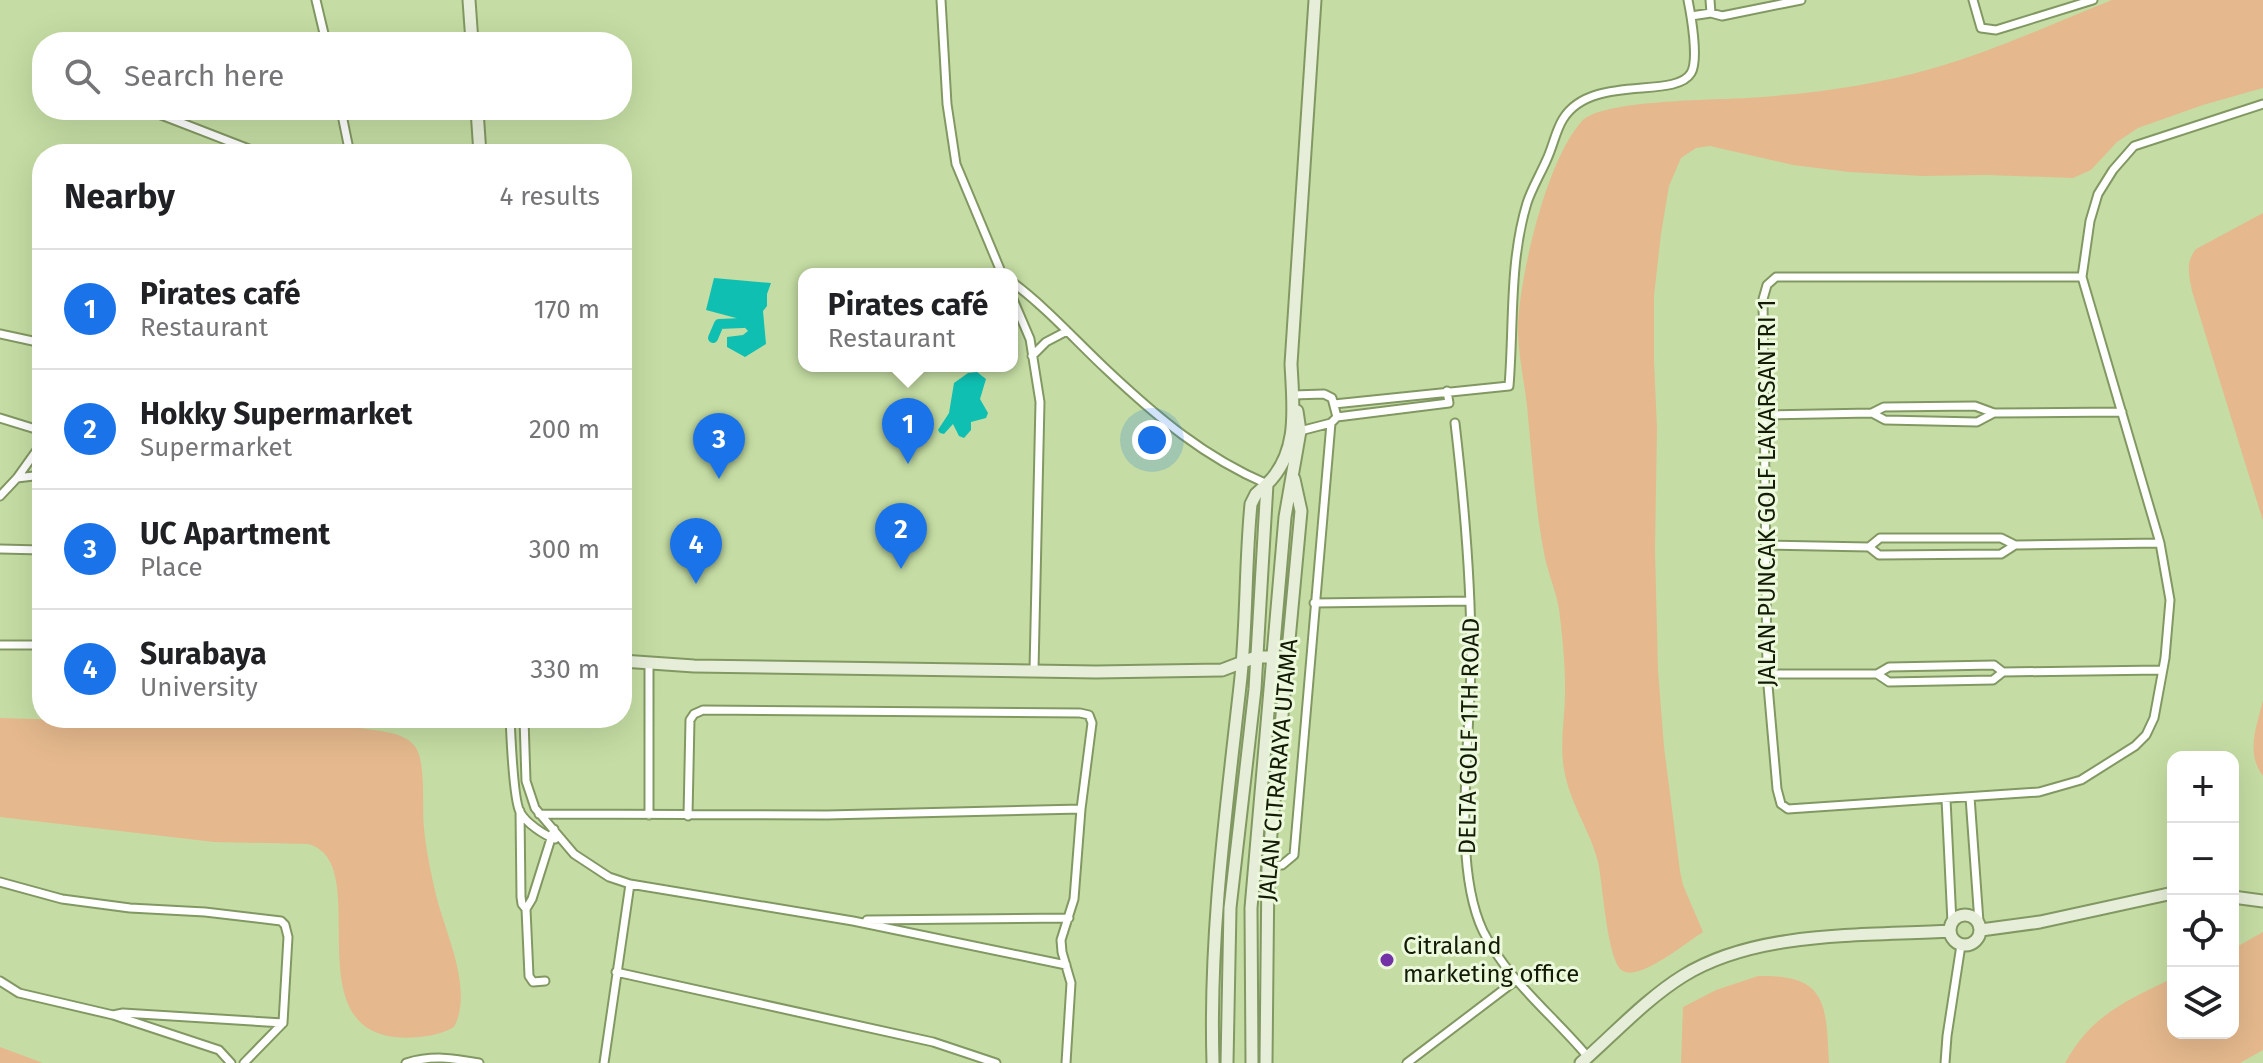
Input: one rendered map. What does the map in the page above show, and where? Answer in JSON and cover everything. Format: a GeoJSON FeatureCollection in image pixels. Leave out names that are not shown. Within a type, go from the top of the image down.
{"type":"FeatureCollection","features":[{"type":"Feature","properties":{"kind":"street"},"geometry":{"type":"LineString","coordinates":[[316,0],[324,32]]}},
{"type":"Feature","properties":{"kind":"street"},"geometry":{"type":"LineString","coordinates":[[469,0],[471,32]]}},
{"type":"Feature","properties":{"kind":"street"},"geometry":{"type":"LineString","coordinates":[[941,0],[947,104],[956,164],[999,268]]}},
{"type":"Feature","properties":{"kind":"street","name":"JALAN CITRARAYA UTAMA"},"geometry":{"type":"LineString","coordinates":[[1213,1063],[1216,906],[1242,661],[1251,504],[1287,457],[1294,400],[1292,349],[1315,0]]}},
{"type":"Feature","properties":{"kind":"street"},"geometry":{"type":"LineString","coordinates":[[1334,404],[1509,386],[1510,322],[1518,240],[1528,202],[1563,118],[1591,95],[1615,89],[1667,85],[1691,73],[1694,61],[1688,0]]}},
{"type":"Feature","properties":{"kind":"street"},"geometry":{"type":"LineString","coordinates":[[1710,0],[1711,13]]}},
{"type":"Feature","properties":{"kind":"street"},"geometry":{"type":"LineString","coordinates":[[1691,16],[1711,13],[1722,16],[1801,0]]}},
{"type":"Feature","properties":{"kind":"street"},"geometry":{"type":"LineString","coordinates":[[1973,0],[1981,28],[1996,30],[2093,0]]}},
{"type":"Feature","properties":{"kind":"street","name":"JALAN PUNCAK GOLF LAKARSANTRI 1"},"geometry":{"type":"LineString","coordinates":[[2082,277],[1776,277],[1767,285],[1763,299],[1767,674],[1777,789],[1781,804],[1788,809],[2039,792],[2081,780],[2135,746],[2146,735],[2154,718],[2170,600],[2160,543],[2082,277],[2090,221],[2098,194],[2134,146],[2263,104]]}},
{"type":"Feature","properties":{"kind":"street"},"geometry":{"type":"LineString","coordinates":[[174,120],[236,144]]}},
{"type":"Feature","properties":{"kind":"street"},"geometry":{"type":"LineString","coordinates":[[343,120],[348,144]]}},
{"type":"Feature","properties":{"kind":"street"},"geometry":{"type":"LineString","coordinates":[[478,120],[479,144]]}},
{"type":"Feature","properties":{"kind":"street"},"geometry":{"type":"LineString","coordinates":[[1018,287],[1182,435],[1229,468],[1267,484]]}},
{"type":"Feature","properties":{"kind":"street"},"geometry":{"type":"LineString","coordinates":[[1018,311],[1030,339],[1040,402],[1034,670]]}},
{"type":"Feature","properties":{"kind":"street"},"geometry":{"type":"LineString","coordinates":[[1032,356],[1046,342],[1067,331]]}},
{"type":"Feature","properties":{"kind":"street"},"geometry":{"type":"LineString","coordinates":[[0,334],[32,341]]}},
{"type":"Feature","properties":{"kind":"street"},"geometry":{"type":"LineString","coordinates":[[1300,431],[1331,423],[1337,417],[1449,403],[1447,391]]}},
{"type":"Feature","properties":{"kind":"street"},"geometry":{"type":"LineString","coordinates":[[1294,400],[1324,394],[1332,398],[1337,417]]}},
{"type":"Feature","properties":{"kind":"street","name":"JALAN CITRARAYA UTAMA"},"geometry":{"type":"LineString","coordinates":[[1252,1063],[1251,908],[1285,517],[1300,431],[1294,400]]}},
{"type":"Feature","properties":{"kind":"street"},"geometry":{"type":"LineString","coordinates":[[1766,415],[1872,413],[1884,407],[1975,406],[1994,413],[2122,412]]}},
{"type":"Feature","properties":{"kind":"street"},"geometry":{"type":"LineString","coordinates":[[1872,413],[1885,420],[1977,422],[1994,413]]}},
{"type":"Feature","properties":{"kind":"street"},"geometry":{"type":"LineString","coordinates":[[0,418],[32,428]]}},
{"type":"Feature","properties":{"kind":"street"},"geometry":{"type":"LineString","coordinates":[[1268,866],[1282,865],[1294,855],[1331,423]]}},
{"type":"Feature","properties":{"kind":"street","name":"DELTA GOLF 1TH ROAD"},"geometry":{"type":"LineString","coordinates":[[1455,423],[1466,522],[1470,601],[1471,657],[1465,795],[1468,877],[1482,929],[1515,981],[1564,1028],[1585,1060]]}},
{"type":"Feature","properties":{"kind":"street"},"geometry":{"type":"LineString","coordinates":[[0,496],[32,457]]}},
{"type":"Feature","properties":{"kind":"street"},"geometry":{"type":"LineString","coordinates":[[17,478],[32,476]]}},
{"type":"Feature","properties":{"kind":"street","name":"JALAN CITRARAYA UTAMA"},"geometry":{"type":"LineString","coordinates":[[1266,1063],[1268,866],[1301,511],[1294,478]]}},
{"type":"Feature","properties":{"kind":"street","name":"JALAN CITRARAYA UTAMA"},"geometry":{"type":"LineString","coordinates":[[1227,1063],[1230,908],[1255,689],[1267,484]]}},
{"type":"Feature","properties":{"kind":"street"},"geometry":{"type":"LineString","coordinates":[[1869,547],[1880,538],[2001,538],[2015,545],[2160,543]]}},
{"type":"Feature","properties":{"kind":"street"},"geometry":{"type":"LineString","coordinates":[[1766,545],[1869,547],[1879,555],[2001,554],[2015,545]]}},
{"type":"Feature","properties":{"kind":"street"},"geometry":{"type":"LineString","coordinates":[[0,549],[32,550]]}},
{"type":"Feature","properties":{"kind":"street"},"geometry":{"type":"LineString","coordinates":[[1314,603],[1470,601]]}},
{"type":"Feature","properties":{"kind":"street"},"geometry":{"type":"LineString","coordinates":[[0,645],[32,645]]}},
{"type":"Feature","properties":{"kind":"street"},"geometry":{"type":"LineString","coordinates":[[632,662],[1034,670],[1222,670],[1256,657],[1288,657]]}},
{"type":"Feature","properties":{"kind":"street"},"geometry":{"type":"LineString","coordinates":[[649,663],[649,815]]}},
{"type":"Feature","properties":{"kind":"street"},"geometry":{"type":"LineString","coordinates":[[1767,674],[1877,674],[1889,667],[1994,665],[2003,672]]}},
{"type":"Feature","properties":{"kind":"street"},"geometry":{"type":"LineString","coordinates":[[1222,670],[1255,689],[1285,693]]}},
{"type":"Feature","properties":{"kind":"street"},"geometry":{"type":"LineString","coordinates":[[1877,674],[1889,682],[1993,680],[2003,672],[2162,670]]}},
{"type":"Feature","properties":{"kind":"street"},"geometry":{"type":"LineString","coordinates":[[688,816],[690,720],[694,714],[710,710],[1086,713],[1092,723],[1074,899],[1061,940],[1071,983],[1066,1063]]}},
{"type":"Feature","properties":{"kind":"street"},"geometry":{"type":"LineString","coordinates":[[510,728],[520,811],[521,897],[526,909]]}},
{"type":"Feature","properties":{"kind":"street"},"geometry":{"type":"LineString","coordinates":[[524,728],[526,781],[531,801],[539,814],[561,841],[590,866],[630,884],[853,921],[1066,965]]}},
{"type":"Feature","properties":{"kind":"street"},"geometry":{"type":"LineString","coordinates":[[1946,799],[1951,927],[1953,939],[1961,945],[1975,942],[1980,926],[1970,797]]}},
{"type":"Feature","properties":{"kind":"street"},"geometry":{"type":"LineString","coordinates":[[539,814],[688,816],[1081,809]]}},
{"type":"Feature","properties":{"kind":"street"},"geometry":{"type":"LineString","coordinates":[[520,811],[550,838],[561,841]]}},
{"type":"Feature","properties":{"kind":"street"},"geometry":{"type":"LineString","coordinates":[[545,981],[533,982],[529,976],[526,909],[554,829]]}},
{"type":"Feature","properties":{"kind":"street"},"geometry":{"type":"LineString","coordinates":[[0,882],[62,899],[281,921],[288,937],[283,1023],[244,1063]]}},
{"type":"Feature","properties":{"kind":"street"},"geometry":{"type":"LineString","coordinates":[[604,1063],[630,884]]}},
{"type":"Feature","properties":{"kind":"street"},"geometry":{"type":"LineString","coordinates":[[1585,1060],[1682,976],[1718,957],[1746,948],[1797,940],[1951,927],[1965,915],[1980,926],[2040,922],[2167,894]]}},
{"type":"Feature","properties":{"kind":"street"},"geometry":{"type":"LineString","coordinates":[[2239,898],[2263,901]]}},
{"type":"Feature","properties":{"kind":"street"},"geometry":{"type":"LineString","coordinates":[[853,921],[1069,918]]}},
{"type":"Feature","properties":{"kind":"street"},"geometry":{"type":"LineString","coordinates":[[1945,1063],[1961,945]]}},
{"type":"Feature","properties":{"kind":"street"},"geometry":{"type":"LineString","coordinates":[[616,972],[880,1029],[933,1042],[996,1063]]}},
{"type":"Feature","properties":{"kind":"street"},"geometry":{"type":"LineString","coordinates":[[0,981],[19,993],[113,1015],[219,1050],[231,1063]]}},
{"type":"Feature","properties":{"kind":"street"},"geometry":{"type":"LineString","coordinates":[[1407,1063],[1515,981]]}},
{"type":"Feature","properties":{"kind":"street"},"geometry":{"type":"LineString","coordinates":[[113,1015],[123,1013],[283,1023]]}},
{"type":"Feature","properties":{"kind":"street"},"geometry":{"type":"LineString","coordinates":[[406,1063],[441,1056],[479,1063]]}},
{"type":"Feature","properties":{"kind":"shaded area"},"geometry":{"type":"Polygon","coordinates":[[[2112,0],[2263,0],[2263,88],[2138,128],[2117,142],[2091,170],[2073,178],[1849,172],[1793,165],[1710,146],[1696,148],[1681,158],[1669,186],[1654,296],[1658,670],[1664,747],[1680,871],[1703,932],[1652,966],[1631,973],[1623,971],[1609,939],[1598,862],[1570,793],[1564,769],[1565,676],[1561,628],[1539,520],[1519,344],[1520,301],[1530,246],[1547,188],[1569,138],[1582,121],[1611,109],[1659,102],[1793,94],[1887,80],[1979,53],[2112,0]]]}},
{"type":"Feature","properties":{"kind":"shaded area"},"geometry":{"type":"Polygon","coordinates":[[[2263,213],[2263,521],[2192,291],[2189,269],[2196,249],[2263,213]]]}},
{"type":"Feature","properties":{"kind":"shaded area"},"geometry":{"type":"Polygon","coordinates":[[[2263,700],[2263,776],[2254,748],[2263,700]]]}},
{"type":"Feature","properties":{"kind":"shaded area"},"geometry":{"type":"Polygon","coordinates":[[[0,718],[32,719],[32,728],[359,728],[405,738],[419,755],[429,862],[456,961],[461,996],[454,1027],[433,1035],[409,1038],[394,1037],[365,1026],[348,1004],[341,975],[336,880],[327,857],[308,844],[214,842],[0,817],[0,718]]]}},
{"type":"Feature","properties":{"kind":"shaded area"},"geometry":{"type":"Polygon","coordinates":[[[2263,932],[2263,1050],[2240,1063],[2065,1063],[2098,1021],[2125,1002],[2167,981],[2167,1039],[2239,1039],[2239,946],[2263,932]]]}},
{"type":"Feature","properties":{"kind":"shaded area"},"geometry":{"type":"Polygon","coordinates":[[[1758,976],[1798,981],[1810,987],[1819,997],[1824,1009],[1829,1063],[1681,1063],[1683,1007],[1716,990],[1758,976]]]}},
{"type":"Feature","properties":{"kind":"shaded area"},"geometry":{"type":"Polygon","coordinates":[[[0,1047],[43,1063],[0,1063],[0,1047]]]}},
{"type":"Feature","properties":{"kind":"water"},"geometry":{"type":"Polygon","coordinates":[[[714,278],[771,283],[767,306],[763,311],[766,344],[745,357],[727,347],[727,337],[743,335],[748,331],[736,318],[706,310],[714,278]]]}},
{"type":"Feature","properties":{"kind":"water"},"geometry":{"type":"Polygon","coordinates":[[[977,372],[986,379],[980,399],[988,413],[986,418],[971,422],[971,430],[964,438],[959,436],[953,424],[944,434],[940,433],[938,430],[949,413],[954,383],[968,373],[977,372]]]}},
{"type":"Feature","properties":{"kind":"waterway"},"geometry":{"type":"LineString","coordinates":[[713,338],[719,324],[743,323]]}},
{"type":"Feature","properties":{"kind":"place","name":"Pirates café"},"geometry":{"type":"Point","coordinates":[908,464]}},
{"type":"Feature","properties":{"kind":"place","name":"UC Apartment"},"geometry":{"type":"Point","coordinates":[719,479]}},
{"type":"Feature","properties":{"kind":"place","name":"Hokky Supermarket"},"geometry":{"type":"Point","coordinates":[901,569]}},
{"type":"Feature","properties":{"kind":"place","name":"Surabaya"},"geometry":{"type":"Point","coordinates":[696,584]}},
{"type":"Feature","properties":{"kind":"place","name":"Citraland marketing office"},"geometry":{"type":"Point","coordinates":[1387,960]}}]}
